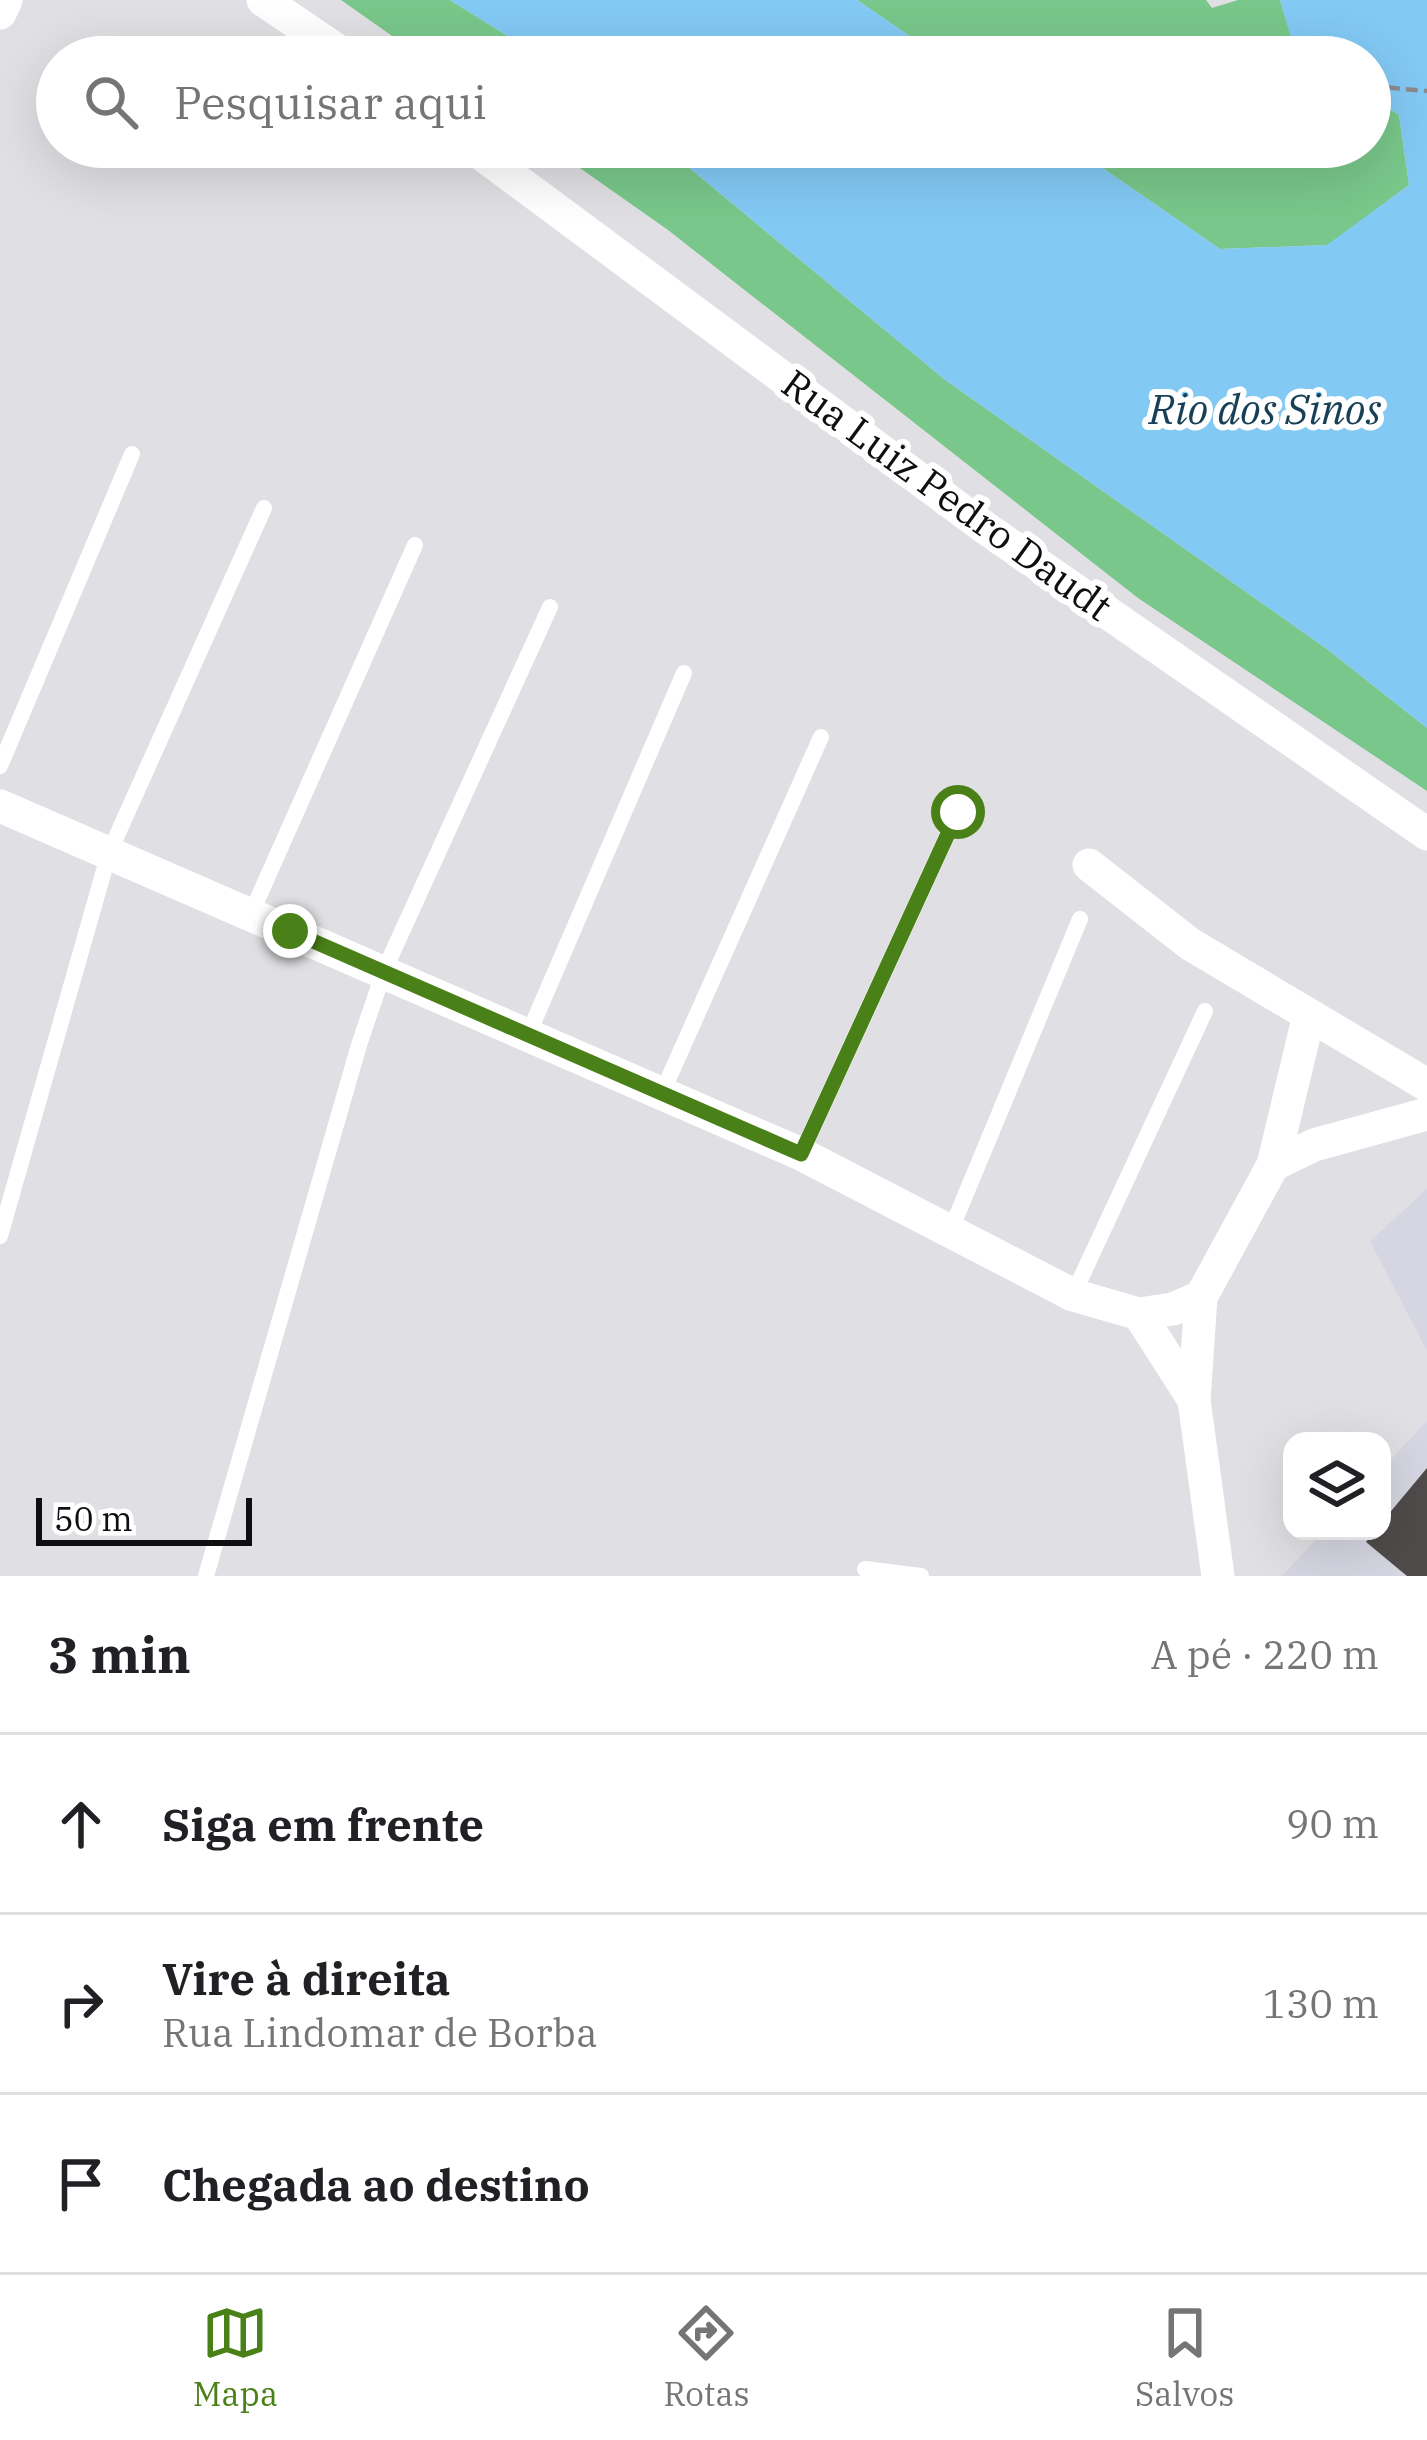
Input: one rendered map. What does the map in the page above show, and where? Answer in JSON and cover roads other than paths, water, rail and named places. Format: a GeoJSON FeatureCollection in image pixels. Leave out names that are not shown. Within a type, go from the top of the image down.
{"type":"FeatureCollection","features":[{"type":"Feature","properties":{"kind":"street"},"geometry":{"type":"LineString","coordinates":[[0,13],[5,0]]}},
{"type":"Feature","properties":{"kind":"street"},"geometry":{"type":"LineString","coordinates":[[262,0],[316,36]]}},
{"type":"Feature","properties":{"kind":"street","name":"Rua Luiz Pedro Daudt"},"geometry":{"type":"LineString","coordinates":[[500,168],[985,527],[1427,834]]}},
{"type":"Feature","properties":{"kind":"street"},"geometry":{"type":"LineString","coordinates":[[0,806],[801,1154],[1073,1295],[1139,1314],[1173,1309],[1201,1297]]}},
{"type":"Feature","properties":{"kind":"street"},"geometry":{"type":"LineString","coordinates":[[1089,865],[1190,944],[1427,1085]]}},
{"type":"Feature","properties":{"kind":"street"},"geometry":{"type":"LineString","coordinates":[[1219,1576],[1194,1400],[1201,1297],[1273,1165],[1309,1015]]}},
{"type":"Feature","properties":{"kind":"street"},"geometry":{"type":"LineString","coordinates":[[1273,1165],[1313,1144],[1427,1114]]}},
{"type":"Feature","properties":{"kind":"street"},"geometry":{"type":"LineString","coordinates":[[1139,1314],[1194,1400]]}},
{"type":"Feature","properties":{"kind":"lane"},"geometry":{"type":"LineString","coordinates":[[0,766],[132,454]]}},
{"type":"Feature","properties":{"kind":"lane"},"geometry":{"type":"LineString","coordinates":[[0,1236],[110,853],[264,508]]}},
{"type":"Feature","properties":{"kind":"lane"},"geometry":{"type":"LineString","coordinates":[[251,914],[415,545]]}},
{"type":"Feature","properties":{"kind":"lane"},"geometry":{"type":"LineString","coordinates":[[206,1576],[384,971],[550,607]]}},
{"type":"Feature","properties":{"kind":"lane"},"geometry":{"type":"LineString","coordinates":[[528,1034],[684,673]]}},
{"type":"Feature","properties":{"kind":"lane"},"geometry":{"type":"LineString","coordinates":[[662,1093],[821,737]]}},
{"type":"Feature","properties":{"kind":"lane"},"geometry":{"type":"LineString","coordinates":[[801,1154],[958,812]]}},
{"type":"Feature","properties":{"kind":"lane"},"geometry":{"type":"LineString","coordinates":[[950,1233],[1080,919]]}},
{"type":"Feature","properties":{"kind":"lane"},"geometry":{"type":"LineString","coordinates":[[1073,1295],[1205,1011]]}},
{"type":"Feature","properties":{"kind":"lane"},"geometry":{"type":"LineString","coordinates":[[865,1569],[921,1576]]}},
{"type":"Feature","properties":{"kind":"water"},"geometry":{"type":"Polygon","coordinates":[[[450,0],[857,0],[909,36],[507,36],[450,0]]]}},
{"type":"Feature","properties":{"kind":"water","name":"Rio dos Sinos"},"geometry":{"type":"Polygon","coordinates":[[[1280,0],[1427,0],[1427,728],[1327,649],[944,379],[689,168],[1102,168],[1220,249],[1327,245],[1409,185],[1399,115],[1391,110],[1391,36],[1291,36],[1280,0]]]}}]}
